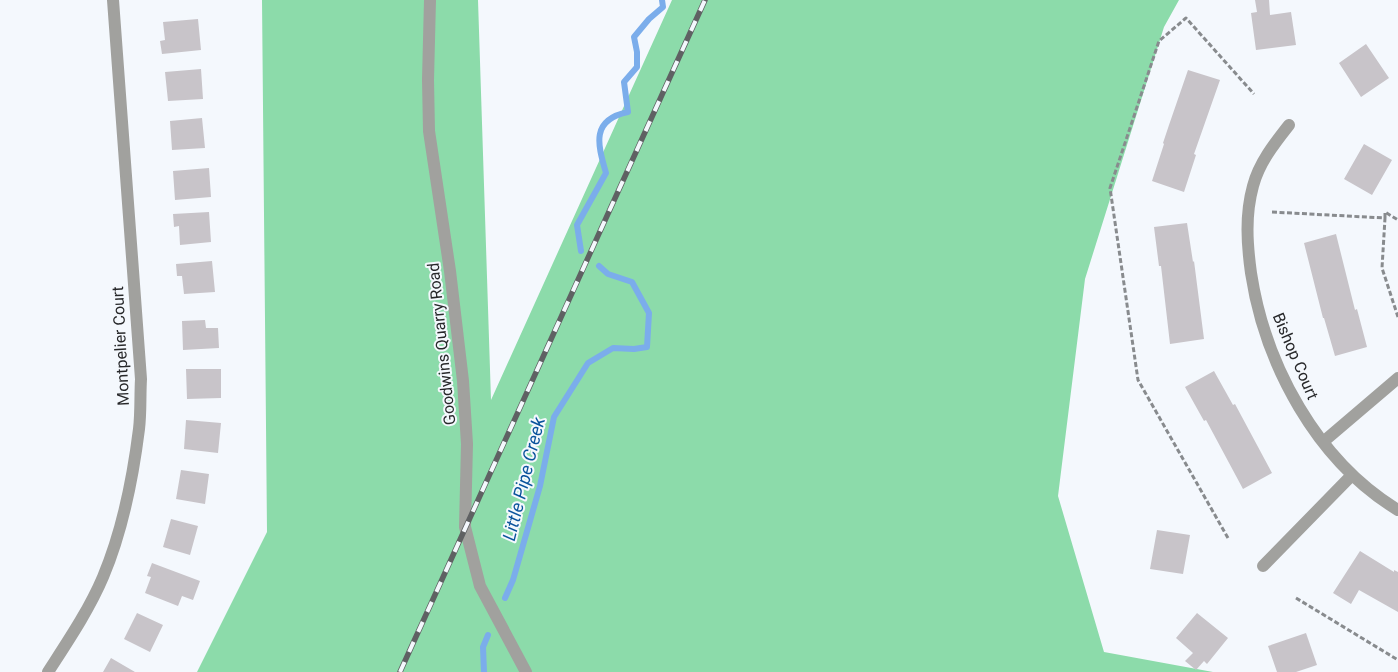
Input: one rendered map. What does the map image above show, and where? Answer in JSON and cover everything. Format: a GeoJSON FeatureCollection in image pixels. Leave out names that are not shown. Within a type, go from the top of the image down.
{"type":"FeatureCollection","features":[{"type":"Feature","properties":{"kind":"street","name":"Montpelier Court"},"geometry":{"type":"LineString","coordinates":[[48,672],[79,624],[104,576],[119,529],[132,474],[139,427],[141,379],[112,0]]}},
{"type":"Feature","properties":{"kind":"street","name":"Goodwins Quarry Road"},"geometry":{"type":"LineString","coordinates":[[430,0],[428,80],[430,131],[450,271],[463,381],[467,444],[465,527],[480,586],[526,672]]}},
{"type":"Feature","properties":{"kind":"street","name":"Bishop Court"},"geometry":{"type":"LineString","coordinates":[[1289,126],[1272,147],[1259,168],[1253,186],[1248,232],[1254,295],[1266,337],[1299,408],[1323,442],[1352,475],[1398,510]]}},
{"type":"Feature","properties":{"kind":"street"},"geometry":{"type":"LineString","coordinates":[[1323,442],[1398,378]]}},
{"type":"Feature","properties":{"kind":"street"},"geometry":{"type":"LineString","coordinates":[[1263,566],[1352,475]]}},
{"type":"Feature","properties":{"kind":"path"},"geometry":{"type":"LineString","coordinates":[[1228,538],[1138,380],[1110,188],[1159,41],[1186,18],[1254,94]]}},
{"type":"Feature","properties":{"kind":"path"},"geometry":{"type":"LineString","coordinates":[[1272,212],[1385,218]]}},
{"type":"Feature","properties":{"kind":"path"},"geometry":{"type":"LineString","coordinates":[[1398,220],[1385,212],[1382,268],[1398,316]]}},
{"type":"Feature","properties":{"kind":"path"},"geometry":{"type":"LineString","coordinates":[[1296,598],[1398,660]]}},
{"type":"Feature","properties":{"kind":"green space"},"geometry":{"type":"Polygon","coordinates":[[[262,0],[478,0],[491,400],[672,0],[1179,0],[1164,27],[1085,279],[1058,496],[1104,652],[1213,672],[197,672],[267,532],[262,0]]]}},
{"type":"Feature","properties":{"kind":"building"},"geometry":{"type":"Polygon","coordinates":[[[1255,0],[1269,0],[1270,15],[1291,12],[1296,45],[1256,50],[1251,13],[1257,12],[1255,0]]]}},
{"type":"Feature","properties":{"kind":"building"},"geometry":{"type":"Polygon","coordinates":[[[198,19],[201,50],[162,54],[160,41],[165,40],[163,22],[198,19]]]}},
{"type":"Feature","properties":{"kind":"building"},"geometry":{"type":"Polygon","coordinates":[[[1366,44],[1389,78],[1361,97],[1339,63],[1366,44]]]}},
{"type":"Feature","properties":{"kind":"building"},"geometry":{"type":"Polygon","coordinates":[[[201,69],[203,99],[168,101],[165,72],[201,69]]]}},
{"type":"Feature","properties":{"kind":"building"},"geometry":{"type":"Polygon","coordinates":[[[1188,70],[1220,80],[1194,154],[1196,155],[1184,192],[1152,181],[1188,70]]]}},
{"type":"Feature","properties":{"kind":"building"},"geometry":{"type":"Polygon","coordinates":[[[202,118],[205,148],[172,150],[170,121],[202,118]]]}},
{"type":"Feature","properties":{"kind":"building"},"geometry":{"type":"Polygon","coordinates":[[[1364,144],[1392,160],[1372,195],[1344,179],[1364,144]]]}},
{"type":"Feature","properties":{"kind":"building"},"geometry":{"type":"Polygon","coordinates":[[[209,168],[211,197],[175,200],[173,171],[209,168]]]}},
{"type":"Feature","properties":{"kind":"building"},"geometry":{"type":"Polygon","coordinates":[[[209,212],[211,242],[180,245],[179,226],[174,227],[173,214],[209,212]]]}},
{"type":"Feature","properties":{"kind":"building"},"geometry":{"type":"Polygon","coordinates":[[[1187,223],[1204,339],[1170,344],[1161,266],[1159,266],[1154,227],[1187,223]]]}},
{"type":"Feature","properties":{"kind":"building"},"geometry":{"type":"Polygon","coordinates":[[[1336,234],[1355,310],[1357,309],[1367,347],[1335,356],[1323,318],[1304,243],[1336,234]]]}},
{"type":"Feature","properties":{"kind":"building"},"geometry":{"type":"Polygon","coordinates":[[[212,261],[215,292],[184,294],[182,276],[177,276],[176,264],[212,261]]]}},
{"type":"Feature","properties":{"kind":"building"},"geometry":{"type":"Polygon","coordinates":[[[205,320],[206,328],[218,328],[219,348],[183,350],[182,321],[205,320]]]}},
{"type":"Feature","properties":{"kind":"building"},"geometry":{"type":"Polygon","coordinates":[[[186,369],[221,369],[221,398],[187,399],[186,369]]]}},
{"type":"Feature","properties":{"kind":"building"},"geometry":{"type":"Polygon","coordinates":[[[1214,371],[1233,405],[1235,404],[1272,473],[1243,489],[1206,420],[1204,421],[1185,387],[1214,371]]]}},
{"type":"Feature","properties":{"kind":"building"},"geometry":{"type":"Polygon","coordinates":[[[186,420],[221,423],[218,453],[184,449],[186,420]]]}},
{"type":"Feature","properties":{"kind":"building"},"geometry":{"type":"Polygon","coordinates":[[[181,470],[209,474],[205,504],[176,499],[181,470]]]}},
{"type":"Feature","properties":{"kind":"building"},"geometry":{"type":"Polygon","coordinates":[[[171,519],[198,526],[190,555],[163,547],[171,519]]]}},
{"type":"Feature","properties":{"kind":"building"},"geometry":{"type":"Polygon","coordinates":[[[1157,530],[1190,535],[1183,574],[1150,569],[1157,530]]]}},
{"type":"Feature","properties":{"kind":"building"},"geometry":{"type":"Polygon","coordinates":[[[1360,551],[1394,572],[1394,570],[1398,572],[1398,612],[1359,590],[1351,604],[1333,593],[1360,551]]]}},
{"type":"Feature","properties":{"kind":"building"},"geometry":{"type":"Polygon","coordinates":[[[152,563],[200,581],[193,600],[182,596],[178,606],[145,593],[151,577],[147,576],[152,563]]]}},
{"type":"Feature","properties":{"kind":"building"},"geometry":{"type":"Polygon","coordinates":[[[137,613],[163,625],[150,652],[124,639],[137,613]]]}},
{"type":"Feature","properties":{"kind":"building"},"geometry":{"type":"Polygon","coordinates":[[[1197,613],[1228,638],[1207,664],[1204,661],[1196,670],[1185,661],[1193,653],[1176,638],[1197,613]]]}},
{"type":"Feature","properties":{"kind":"building"},"geometry":{"type":"Polygon","coordinates":[[[1306,633],[1317,665],[1296,672],[1277,672],[1268,646],[1306,633]]]}},
{"type":"Feature","properties":{"kind":"building"},"geometry":{"type":"Polygon","coordinates":[[[111,658],[135,672],[103,672],[111,658]]]}},
{"type":"Feature","properties":{"kind":"waterway","name":"Little Pipe Creek"},"geometry":{"type":"LineString","coordinates":[[581,251],[577,225],[606,173],[599,144],[602,127],[607,121],[628,112],[624,82],[637,67],[634,37],[649,19],[663,7],[662,0]]}},
{"type":"Feature","properties":{"kind":"waterway","name":"Little Pipe Creek"},"geometry":{"type":"LineString","coordinates":[[505,598],[513,580],[540,486],[554,417],[588,363],[613,348],[634,349],[647,347],[649,313],[632,282],[608,274],[599,266]]}},
{"type":"Feature","properties":{"kind":"waterway","name":"Little Pipe Creek"},"geometry":{"type":"LineString","coordinates":[[484,672],[483,647],[488,635]]}},
{"type":"Feature","properties":{"kind":"railway"},"geometry":{"type":"LineString","coordinates":[[400,672],[705,0]]}}]}
